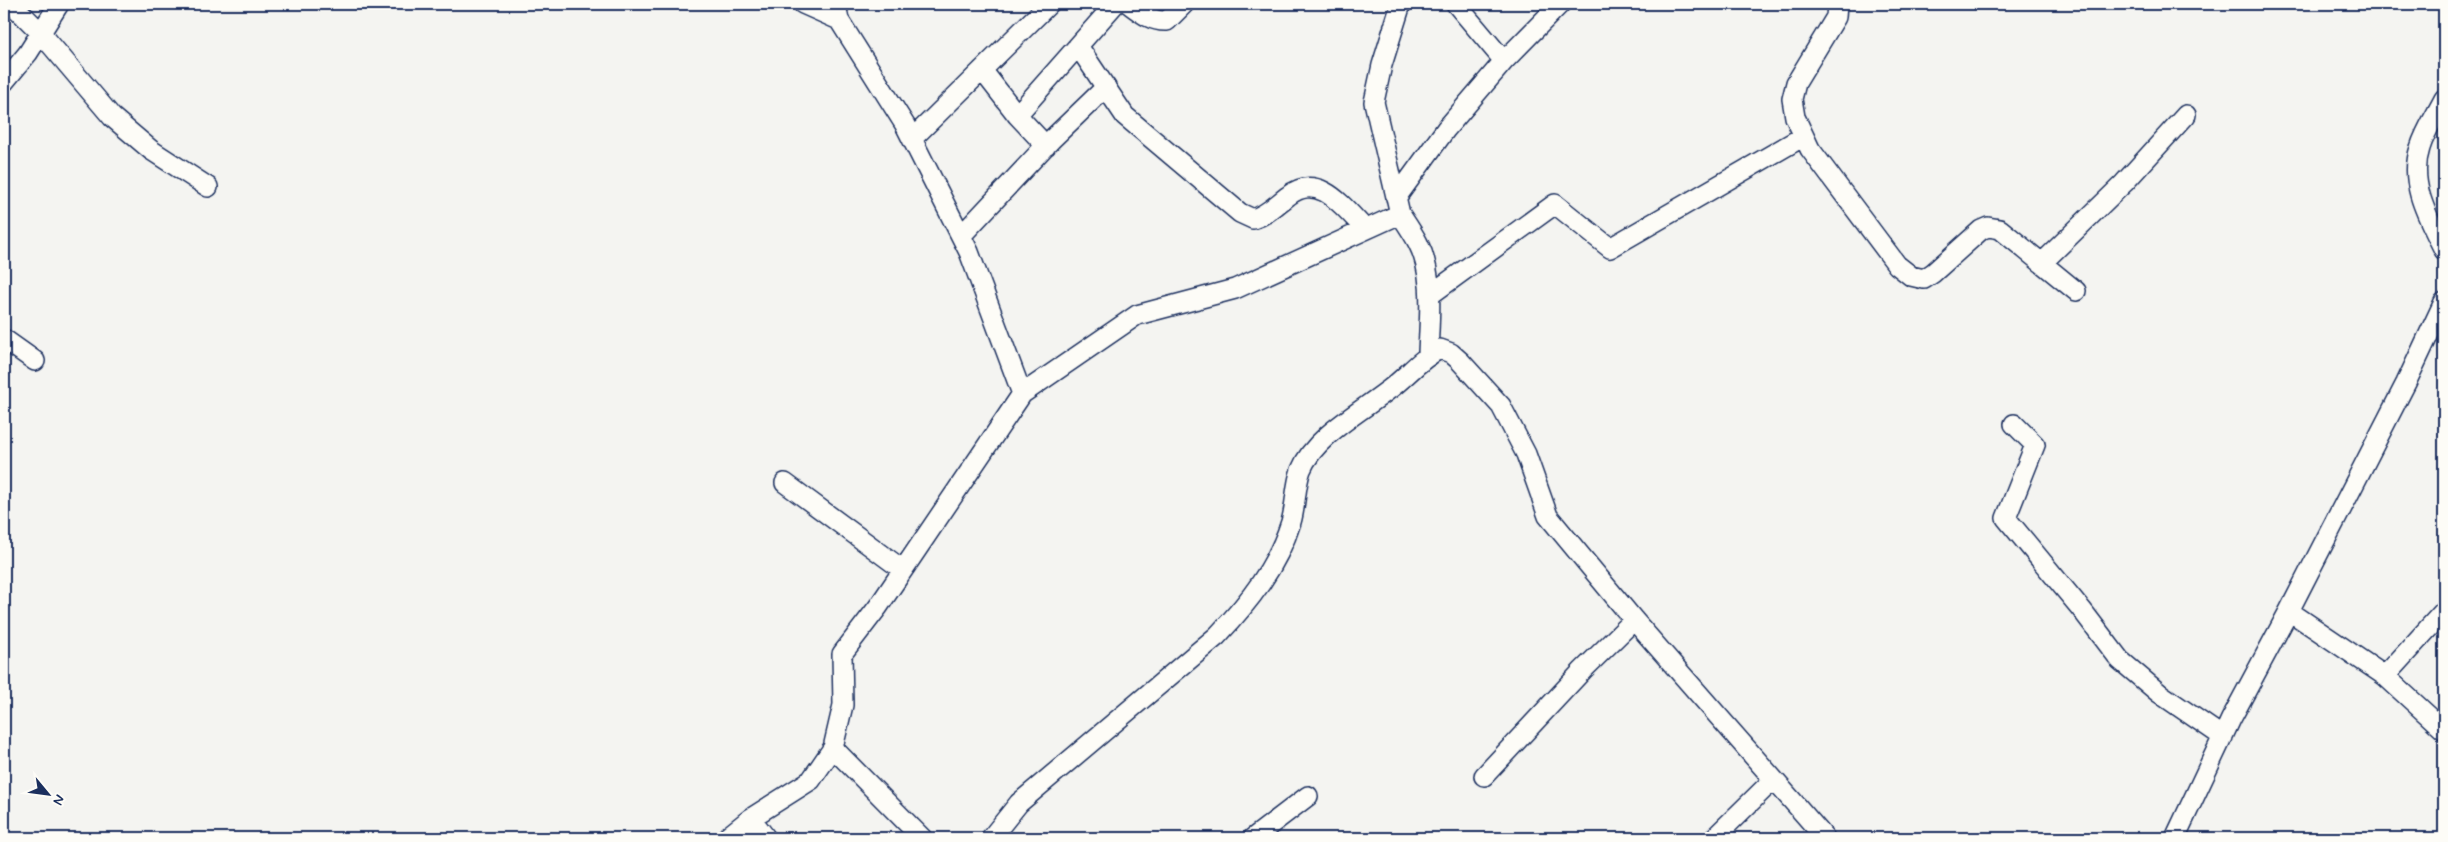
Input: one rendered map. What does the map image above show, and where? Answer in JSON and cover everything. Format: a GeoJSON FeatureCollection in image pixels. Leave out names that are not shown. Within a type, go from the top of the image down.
{"type":"FeatureCollection","features":[{"type":"Feature","properties":{"kind":"street"},"geometry":{"type":"LineString","coordinates":[[12,4],[40,32],[112,117],[151,150],[208,187]]}},
{"type":"Feature","properties":{"kind":"street"},"geometry":{"type":"LineString","coordinates":[[4,82],[28,54],[59,4]]}},
{"type":"Feature","properties":{"kind":"street"},"geometry":{"type":"LineString","coordinates":[[803,4],[839,12],[912,139],[969,252],[1022,394]]}},
{"type":"Feature","properties":{"kind":"street"},"geometry":{"type":"LineString","coordinates":[[912,139],[1049,4]]}},
{"type":"Feature","properties":{"kind":"street"},"geometry":{"type":"LineString","coordinates":[[1017,115],[1115,4]]}},
{"type":"Feature","properties":{"kind":"street"},"geometry":{"type":"LineString","coordinates":[[1130,4],[1142,14],[1158,22],[1167,21],[1184,4]]}},
{"type":"Feature","properties":{"kind":"street"},"geometry":{"type":"LineString","coordinates":[[1402,4],[1382,65],[1374,102],[1398,206],[1419,244],[1426,266],[1430,295],[1428,354]]}},
{"type":"Feature","properties":{"kind":"street"},"geometry":{"type":"LineString","coordinates":[[1456,4],[1504,62]]}},
{"type":"Feature","properties":{"kind":"street"},"geometry":{"type":"LineString","coordinates":[[726,838],[751,818],[811,780],[833,748],[843,705],[842,654],[903,570],[1022,394],[1136,315],[1235,289],[1365,229],[1398,206],[1446,129],[1504,62],[1560,4]]}},
{"type":"Feature","properties":{"kind":"street"},"geometry":{"type":"LineString","coordinates":[[1837,4],[1836,17],[1796,83],[1792,99],[1795,117],[1810,149],[1891,257],[1911,276],[1924,279],[1934,273],[1981,230],[1988,227],[2000,229],[2076,291]]}},
{"type":"Feature","properties":{"kind":"street"},"geometry":{"type":"LineString","coordinates":[[1078,46],[1125,116],[1240,213],[1253,219],[1262,216],[1293,192],[1307,185],[1315,186],[1330,195],[1365,229]]}},
{"type":"Feature","properties":{"kind":"street"},"geometry":{"type":"LineString","coordinates":[[982,70],[1017,115],[1046,146]]}},
{"type":"Feature","properties":{"kind":"street"},"geometry":{"type":"LineString","coordinates":[[961,236],[1046,146],[1106,87]]}},
{"type":"Feature","properties":{"kind":"street"},"geometry":{"type":"LineString","coordinates":[[2444,99],[2419,148],[2416,182],[2423,207],[2444,250]]}},
{"type":"Feature","properties":{"kind":"street"},"geometry":{"type":"LineString","coordinates":[[2042,263],[2124,182],[2186,115]]}},
{"type":"Feature","properties":{"kind":"street"},"geometry":{"type":"LineString","coordinates":[[1430,295],[1555,204],[1610,248],[1804,136]]}},
{"type":"Feature","properties":{"kind":"street"},"geometry":{"type":"LineString","coordinates":[[2175,838],[2223,737],[2406,383],[2444,302]]}},
{"type":"Feature","properties":{"kind":"street"},"geometry":{"type":"LineString","coordinates":[[4,339],[35,362]]}},
{"type":"Feature","properties":{"kind":"street"},"geometry":{"type":"LineString","coordinates":[[990,838],[1019,803],[1217,636],[1245,607],[1263,582],[1283,546],[1292,520],[1301,471],[1308,458],[1354,414],[1388,391],[1428,354],[1440,349],[1451,353],[1484,385],[1501,406],[1526,454],[1548,516],[1634,620],[1825,838]]}},
{"type":"Feature","properties":{"kind":"street"},"geometry":{"type":"LineString","coordinates":[[2014,424],[2035,445],[2006,518],[2120,660],[2159,693],[2223,737]]}},
{"type":"Feature","properties":{"kind":"street"},"geometry":{"type":"LineString","coordinates":[[785,482],[903,570]]}},
{"type":"Feature","properties":{"kind":"street"},"geometry":{"type":"LineString","coordinates":[[2289,612],[2385,676],[2444,730]]}},
{"type":"Feature","properties":{"kind":"street"},"geometry":{"type":"LineString","coordinates":[[2385,676],[2444,612]]}},
{"type":"Feature","properties":{"kind":"street"},"geometry":{"type":"LineString","coordinates":[[1484,776],[1583,670],[1634,620]]}},
{"type":"Feature","properties":{"kind":"street"},"geometry":{"type":"LineString","coordinates":[[833,748],[922,838]]}},
{"type":"Feature","properties":{"kind":"street"},"geometry":{"type":"LineString","coordinates":[[1714,838],[1773,780]]}},
{"type":"Feature","properties":{"kind":"street"},"geometry":{"type":"LineString","coordinates":[[1253,838],[1308,796]]}},
{"type":"Feature","properties":{"kind":"street"},"geometry":{"type":"LineString","coordinates":[[751,818],[766,838]]}}]}
